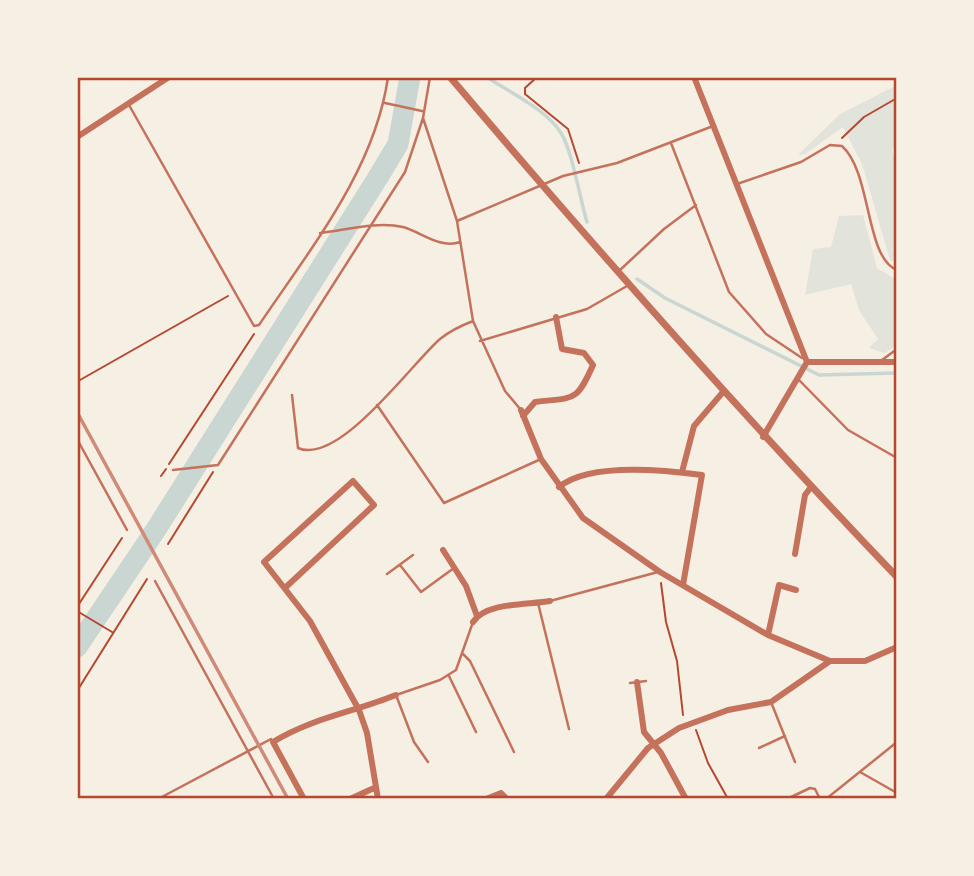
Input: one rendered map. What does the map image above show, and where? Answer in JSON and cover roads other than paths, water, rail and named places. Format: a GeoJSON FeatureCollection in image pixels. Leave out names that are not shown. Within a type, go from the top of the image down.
{"type":"FeatureCollection","features":[{"type":"Feature","properties":{"kind":"street"},"geometry":{"type":"LineString","coordinates":[[77,137],[169,77]]}},
{"type":"Feature","properties":{"kind":"street"},"geometry":{"type":"LineString","coordinates":[[450,77],[628,285],[763,437],[897,576]]}},
{"type":"Feature","properties":{"kind":"street"},"geometry":{"type":"LineString","coordinates":[[694,77],[807,361],[763,437]]}},
{"type":"Feature","properties":{"kind":"street"},"geometry":{"type":"LineString","coordinates":[[556,317],[562,349],[584,353],[593,365],[581,392],[575,398],[535,402],[522,413],[541,459],[583,518],[660,572],[768,635],[830,662],[865,661],[897,647]]}},
{"type":"Feature","properties":{"kind":"street"},"geometry":{"type":"LineString","coordinates":[[807,361],[897,362]]}},
{"type":"Feature","properties":{"kind":"street"},"geometry":{"type":"LineString","coordinates":[[682,472],[694,426],[723,392]]}},
{"type":"Feature","properties":{"kind":"street"},"geometry":{"type":"LineString","coordinates":[[559,487],[569,479],[641,468],[702,475],[683,585]]}},
{"type":"Feature","properties":{"kind":"street"},"geometry":{"type":"LineString","coordinates":[[286,587],[374,505],[352,481],[264,562],[310,621],[359,710],[367,733],[374,789],[378,799]]}},
{"type":"Feature","properties":{"kind":"street"},"geometry":{"type":"LineString","coordinates":[[794,554],[805,495],[811,486]]}},
{"type":"Feature","properties":{"kind":"street"},"geometry":{"type":"LineString","coordinates":[[443,550],[466,586],[475,619],[488,610],[550,601]]}},
{"type":"Feature","properties":{"kind":"street"},"geometry":{"type":"LineString","coordinates":[[768,635],[779,585],[796,590]]}},
{"type":"Feature","properties":{"kind":"street"},"geometry":{"type":"LineString","coordinates":[[606,799],[652,745],[679,728],[728,710],[771,702],[830,662]]}},
{"type":"Feature","properties":{"kind":"street"},"geometry":{"type":"LineString","coordinates":[[634,683],[644,732],[661,753],[686,799]]}},
{"type":"Feature","properties":{"kind":"street"},"geometry":{"type":"LineString","coordinates":[[304,799],[273,743],[310,722],[359,710],[396,695]]}},
{"type":"Feature","properties":{"kind":"street"},"geometry":{"type":"LineString","coordinates":[[350,799],[374,789]]}},
{"type":"Feature","properties":{"kind":"street"},"geometry":{"type":"LineString","coordinates":[[486,799],[502,793],[507,799]]}},
{"type":"Feature","properties":{"kind":"lane"},"geometry":{"type":"LineString","coordinates":[[129,105],[249,322],[254,326],[259,325],[362,165],[387,104],[388,77]]}},
{"type":"Feature","properties":{"kind":"lane"},"geometry":{"type":"LineString","coordinates":[[430,77],[422,111],[423,118],[457,221],[472,321],[505,391],[522,413]]}},
{"type":"Feature","properties":{"kind":"lane"},"geometry":{"type":"LineString","coordinates":[[387,104],[422,111]]}},
{"type":"Feature","properties":{"kind":"lane"},"geometry":{"type":"LineString","coordinates":[[173,470],[218,465],[405,172],[423,118]]}},
{"type":"Feature","properties":{"kind":"lane"},"geometry":{"type":"LineString","coordinates":[[457,221],[581,170],[617,163],[713,126]]}},
{"type":"Feature","properties":{"kind":"lane"},"geometry":{"type":"LineString","coordinates":[[671,143],[729,292],[766,334],[807,361]]}},
{"type":"Feature","properties":{"kind":"lane"},"geometry":{"type":"LineString","coordinates":[[737,184],[801,162],[836,144],[847,150],[859,169],[882,259],[897,270]]}},
{"type":"Feature","properties":{"kind":"lane"},"geometry":{"type":"LineString","coordinates":[[617,272],[664,229],[696,205]]}},
{"type":"Feature","properties":{"kind":"lane"},"geometry":{"type":"LineString","coordinates":[[320,233],[371,227],[400,227],[436,242],[460,242]]}},
{"type":"Feature","properties":{"kind":"lane"},"geometry":{"type":"LineString","coordinates":[[480,341],[587,309],[628,285]]}},
{"type":"Feature","properties":{"kind":"lane"},"geometry":{"type":"LineString","coordinates":[[292,395],[298,447],[310,451],[331,443],[404,382],[440,339],[457,326],[472,321]]}},
{"type":"Feature","properties":{"kind":"lane"},"geometry":{"type":"LineString","coordinates":[[880,363],[888,353],[897,349]]}},
{"type":"Feature","properties":{"kind":"lane"},"geometry":{"type":"LineString","coordinates":[[800,377],[848,430],[897,458]]}},
{"type":"Feature","properties":{"kind":"lane"},"geometry":{"type":"LineString","coordinates":[[377,405],[444,503],[541,459]]}},
{"type":"Feature","properties":{"kind":"lane"},"geometry":{"type":"LineString","coordinates":[[77,439],[127,530]]}},
{"type":"Feature","properties":{"kind":"lane"},"geometry":{"type":"LineString","coordinates":[[387,574],[413,555]]}},
{"type":"Feature","properties":{"kind":"lane"},"geometry":{"type":"LineString","coordinates":[[400,565],[421,592],[454,568]]}},
{"type":"Feature","properties":{"kind":"lane"},"geometry":{"type":"LineString","coordinates":[[550,601],[660,572]]}},
{"type":"Feature","properties":{"kind":"lane"},"geometry":{"type":"LineString","coordinates":[[155,580],[274,799]]}},
{"type":"Feature","properties":{"kind":"lane"},"geometry":{"type":"LineString","coordinates":[[538,603],[569,729]]}},
{"type":"Feature","properties":{"kind":"lane"},"geometry":{"type":"LineString","coordinates":[[428,762],[414,742],[396,695],[449,676],[456,670],[475,619]]}},
{"type":"Feature","properties":{"kind":"lane"},"geometry":{"type":"LineString","coordinates":[[463,654],[470,661],[514,752]]}},
{"type":"Feature","properties":{"kind":"lane"},"geometry":{"type":"LineString","coordinates":[[449,676],[475,732]]}},
{"type":"Feature","properties":{"kind":"lane"},"geometry":{"type":"LineString","coordinates":[[634,683],[646,681]]}},
{"type":"Feature","properties":{"kind":"lane"},"geometry":{"type":"LineString","coordinates":[[771,702],[795,762]]}},
{"type":"Feature","properties":{"kind":"lane"},"geometry":{"type":"LineString","coordinates":[[759,748],[785,736]]}},
{"type":"Feature","properties":{"kind":"lane"},"geometry":{"type":"LineString","coordinates":[[158,799],[271,739]]}},
{"type":"Feature","properties":{"kind":"lane"},"geometry":{"type":"LineString","coordinates":[[826,799],[897,742]]}},
{"type":"Feature","properties":{"kind":"lane"},"geometry":{"type":"LineString","coordinates":[[860,772],[897,793]]}},
{"type":"Feature","properties":{"kind":"lane"},"geometry":{"type":"LineString","coordinates":[[787,799],[810,788],[815,789],[820,799]]}},
{"type":"Feature","properties":{"kind":"waterway"},"geometry":{"type":"LineString","coordinates":[[77,647],[155,531],[398,144],[410,77]]}},
{"type":"Feature","properties":{"kind":"waterway"},"geometry":{"type":"LineString","coordinates":[[487,77],[537,109],[561,133],[572,163],[587,222]]}},
{"type":"Feature","properties":{"kind":"waterway"},"geometry":{"type":"LineString","coordinates":[[637,279],[665,298],[819,375],[897,373]]}},
{"type":"Feature","properties":{"kind":"railway"},"geometry":{"type":"LineString","coordinates":[[77,412],[288,799]]}}]}
